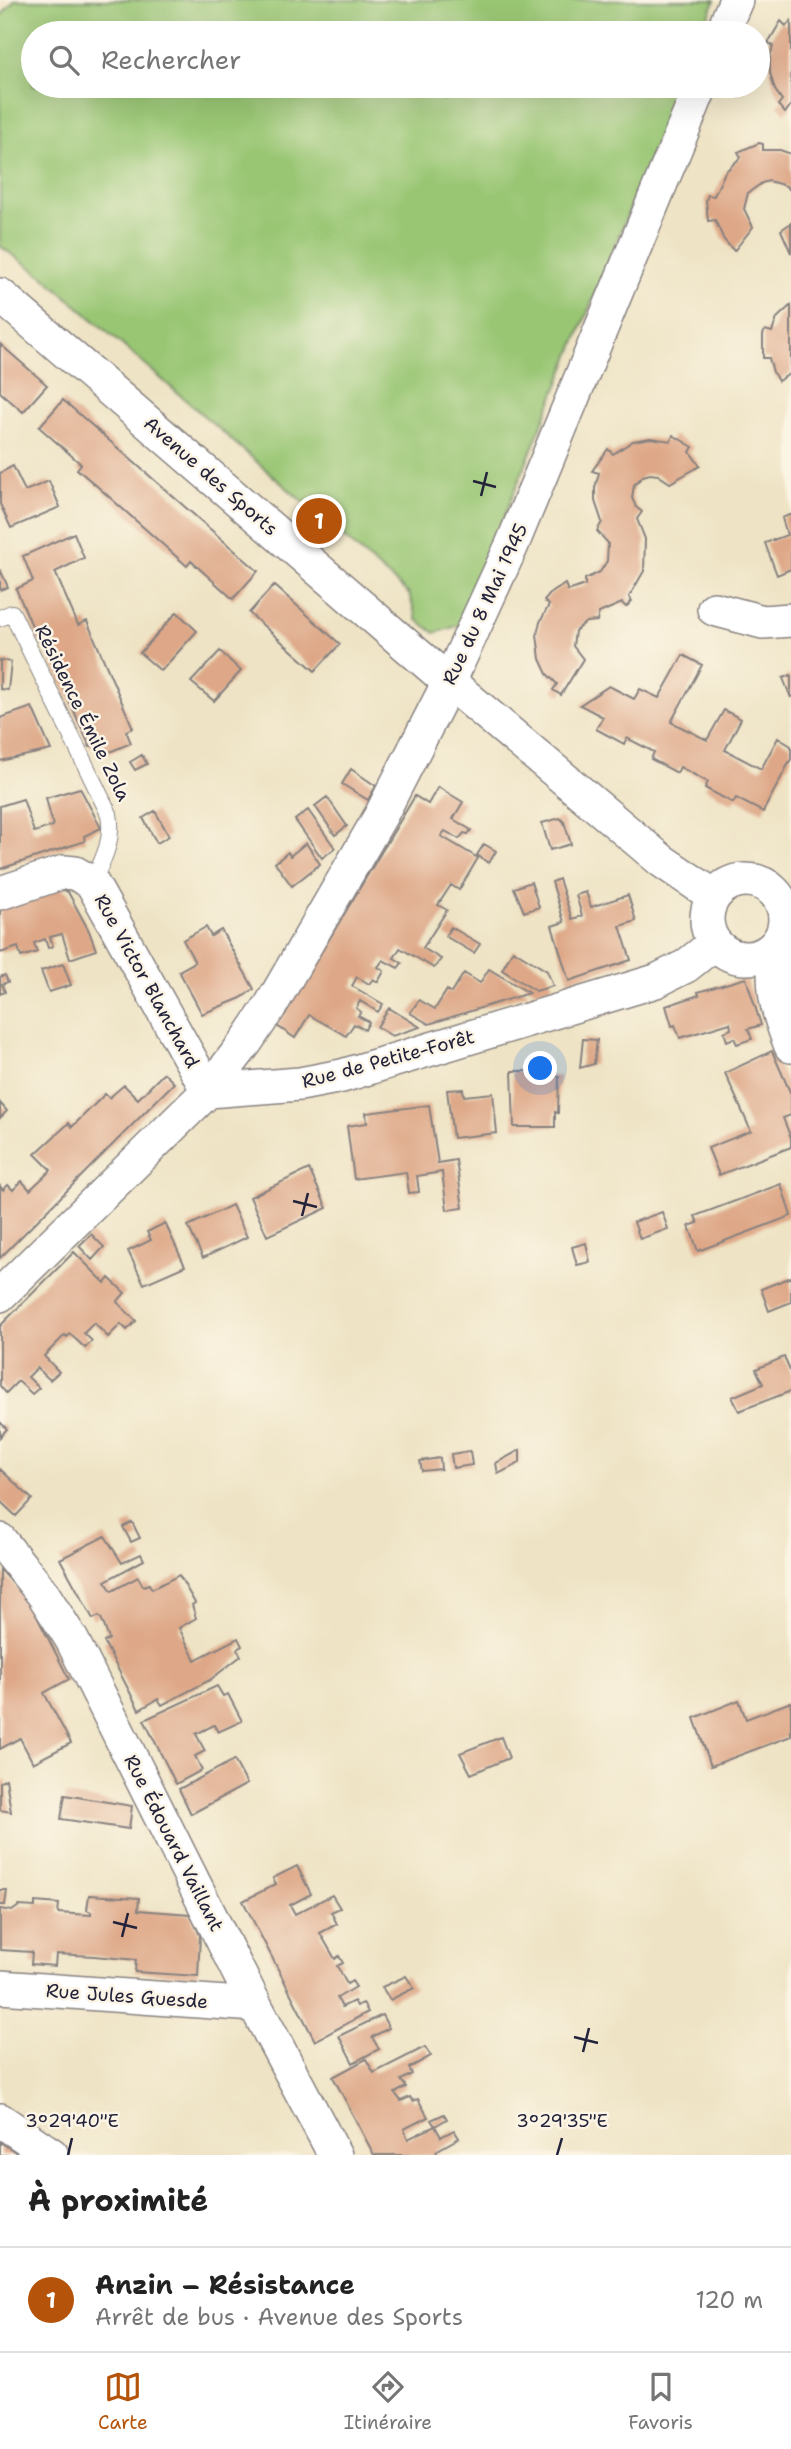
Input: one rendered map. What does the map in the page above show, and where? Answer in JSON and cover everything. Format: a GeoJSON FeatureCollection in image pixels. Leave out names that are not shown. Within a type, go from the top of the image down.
{"type":"FeatureCollection","features":[{"type":"Feature","properties":{"kind":"street"},"geometry":{"type":"LineString","coordinates":[[727,21],[736,0]]}},
{"type":"Feature","properties":{"kind":"street","name":"Rue du 8 Mai 1945"},"geometry":{"type":"LineString","coordinates":[[208,1091],[271,1004],[381,815],[449,682],[517,534],[696,98]]}},
{"type":"Feature","properties":{"kind":"street","name":"Avenue des Sports"},"geometry":{"type":"LineString","coordinates":[[0,295],[449,682],[662,860],[714,896]]}},
{"type":"Feature","properties":{"kind":"street"},"geometry":{"type":"LineString","coordinates":[[713,609],[762,622],[791,620]]}},
{"type":"Feature","properties":{"kind":"street","name":"Rue Victor Blanchard"},"geometry":{"type":"LineString","coordinates":[[0,893],[64,872],[75,873],[92,883],[208,1091]]}},
{"type":"Feature","properties":{"kind":"street"},"geometry":{"type":"LineString","coordinates":[[784,928],[764,954],[744,958],[724,952],[715,943],[706,920],[714,896],[729,883],[755,881],[767,886],[777,895],[783,906],[784,928],[772,980],[774,999],[791,1046]]}},
{"type":"Feature","properties":{"kind":"street","name":"Rue de Petite-Forêt"},"geometry":{"type":"LineString","coordinates":[[208,1091],[300,1084],[342,1076],[656,981],[686,966],[715,943]]}},
{"type":"Feature","properties":{"kind":"street"},"geometry":{"type":"LineString","coordinates":[[0,1295],[208,1091]]}},
{"type":"Feature","properties":{"kind":"street","name":"Rue Édouard Vaillant"},"geometry":{"type":"LineString","coordinates":[[0,1540],[43,1594],[72,1640],[255,2005],[335,2155]]}},
{"type":"Feature","properties":{"kind":"street","name":"Rue Jules Guesde"},"geometry":{"type":"LineString","coordinates":[[0,1987],[255,2005]]}},
{"type":"Feature","properties":{"kind":"street"},"geometry":{"type":"LineString","coordinates":[[0,2120],[52,2155]]}},
{"type":"Feature","properties":{"kind":"lane","name":"Résidence Émile Zola"},"geometry":{"type":"LineString","coordinates":[[0,618],[12,613],[109,814],[111,839],[92,883]]}},
{"type":"Feature","properties":{"kind":"green space"},"geometry":{"type":"Polygon","coordinates":[[[15,0],[715,0],[707,21],[21,21],[21,98],[675,98],[460,625],[435,633],[417,620],[409,594],[43,276],[0,246],[0,17],[15,0]]]}},
{"type":"Feature","properties":{"kind":"building"},"geometry":{"type":"Polygon","coordinates":[[[781,21],[786,26],[791,21],[791,105],[785,113],[778,105],[782,100],[775,90],[770,73],[773,45],[770,40],[781,21]]]}},
{"type":"Feature","properties":{"kind":"building"},"geometry":{"type":"Polygon","coordinates":[[[759,143],[763,144],[763,150],[780,150],[791,154],[791,191],[786,186],[769,181],[748,193],[744,209],[753,227],[734,251],[724,240],[715,220],[708,221],[706,200],[708,195],[714,196],[725,172],[741,157],[738,152],[759,143]]]}},
{"type":"Feature","properties":{"kind":"building"},"geometry":{"type":"Polygon","coordinates":[[[791,223],[791,253],[781,230],[791,223]]]}},
{"type":"Feature","properties":{"kind":"building"},"geometry":{"type":"Polygon","coordinates":[[[791,305],[791,373],[778,381],[769,358],[763,358],[763,335],[765,330],[772,332],[777,318],[791,305]]]}},
{"type":"Feature","properties":{"kind":"building"},"geometry":{"type":"Polygon","coordinates":[[[0,344],[47,385],[23,412],[0,392],[0,344]]]}},
{"type":"Feature","properties":{"kind":"building"},"geometry":{"type":"Polygon","coordinates":[[[63,400],[258,571],[233,599],[191,561],[187,566],[77,469],[81,464],[39,427],[63,400]]]}},
{"type":"Feature","properties":{"kind":"building"},"geometry":{"type":"Polygon","coordinates":[[[673,435],[693,447],[690,452],[700,466],[670,483],[658,475],[650,474],[643,476],[634,485],[632,498],[642,512],[637,519],[645,539],[644,571],[629,597],[632,601],[626,607],[622,603],[599,613],[597,621],[586,622],[575,631],[573,646],[583,659],[561,695],[553,690],[557,684],[547,674],[540,659],[537,634],[549,605],[544,601],[550,594],[565,584],[568,591],[585,585],[585,579],[600,572],[607,561],[608,543],[597,531],[602,522],[595,501],[599,473],[592,471],[608,449],[613,454],[633,441],[650,438],[671,441],[673,435]]]}},
{"type":"Feature","properties":{"kind":"building"},"geometry":{"type":"Polygon","coordinates":[[[13,466],[25,491],[49,481],[60,507],[11,528],[0,504],[0,473],[13,466]]]}},
{"type":"Feature","properties":{"kind":"building"},"geometry":{"type":"Polygon","coordinates":[[[789,515],[791,569],[777,575],[765,543],[787,535],[782,518],[789,515]]]}},
{"type":"Feature","properties":{"kind":"building"},"geometry":{"type":"Polygon","coordinates":[[[74,533],[84,558],[55,572],[78,625],[87,621],[133,728],[126,731],[131,743],[105,754],[100,743],[90,747],[16,589],[33,581],[23,556],[74,533]]]}},
{"type":"Feature","properties":{"kind":"building"},"geometry":{"type":"Polygon","coordinates":[[[0,569],[8,587],[0,590],[0,569]]]}},
{"type":"Feature","properties":{"kind":"building"},"geometry":{"type":"Polygon","coordinates":[[[274,585],[340,644],[315,671],[249,613],[274,585]]]}},
{"type":"Feature","properties":{"kind":"building"},"geometry":{"type":"Polygon","coordinates":[[[177,612],[197,631],[161,671],[140,653],[177,612]]]}},
{"type":"Feature","properties":{"kind":"building"},"geometry":{"type":"Polygon","coordinates":[[[220,651],[241,671],[214,701],[191,682],[220,651]]]}},
{"type":"Feature","properties":{"kind":"building"},"geometry":{"type":"Polygon","coordinates":[[[683,655],[702,665],[671,722],[707,740],[724,710],[741,719],[725,750],[761,769],[778,738],[791,746],[791,759],[763,812],[736,798],[733,803],[705,788],[708,782],[680,767],[677,773],[651,759],[654,752],[627,738],[624,744],[596,729],[603,717],[580,705],[609,686],[634,699],[640,689],[659,698],[683,655]]]}},
{"type":"Feature","properties":{"kind":"building"},"geometry":{"type":"Polygon","coordinates":[[[0,660],[11,662],[8,690],[0,689],[0,660]]]}},
{"type":"Feature","properties":{"kind":"building"},"geometry":{"type":"Polygon","coordinates":[[[791,675],[791,698],[783,678],[791,675]]]}},
{"type":"Feature","properties":{"kind":"building"},"geometry":{"type":"Polygon","coordinates":[[[32,707],[51,750],[0,761],[0,718],[32,707]]]}},
{"type":"Feature","properties":{"kind":"building"},"geometry":{"type":"Polygon","coordinates":[[[142,755],[147,764],[135,770],[130,762],[142,755]]]}},
{"type":"Feature","properties":{"kind":"building"},"geometry":{"type":"Polygon","coordinates":[[[351,769],[376,786],[368,800],[342,784],[351,769]]]}},
{"type":"Feature","properties":{"kind":"building"},"geometry":{"type":"Polygon","coordinates":[[[438,787],[463,802],[453,819],[471,830],[459,839],[445,831],[441,836],[478,858],[459,890],[451,885],[438,905],[447,910],[423,948],[441,959],[434,968],[400,948],[394,958],[402,963],[398,968],[383,960],[378,967],[384,971],[378,982],[373,979],[369,984],[357,977],[352,986],[383,1004],[378,1012],[360,1001],[356,1008],[361,1012],[358,1016],[369,1022],[365,1030],[354,1024],[346,1036],[309,1015],[295,1038],[277,1026],[415,796],[428,804],[438,787]]]}},
{"type":"Feature","properties":{"kind":"building"},"geometry":{"type":"Polygon","coordinates":[[[80,788],[101,828],[84,836],[85,841],[0,869],[0,806],[23,799],[34,832],[53,826],[46,798],[80,788]]]}},
{"type":"Feature","properties":{"kind":"building"},"geometry":{"type":"Polygon","coordinates":[[[327,797],[347,826],[335,835],[315,806],[327,797]]]}},
{"type":"Feature","properties":{"kind":"building"},"geometry":{"type":"Polygon","coordinates":[[[308,810],[335,848],[322,858],[295,820],[308,810]]]}},
{"type":"Feature","properties":{"kind":"building"},"geometry":{"type":"Polygon","coordinates":[[[155,811],[169,836],[157,843],[143,818],[155,811]]]}},
{"type":"Feature","properties":{"kind":"building"},"geometry":{"type":"Polygon","coordinates":[[[560,818],[564,822],[571,844],[550,850],[542,823],[560,818]]]}},
{"type":"Feature","properties":{"kind":"building"},"geometry":{"type":"Polygon","coordinates":[[[306,843],[320,864],[292,886],[275,863],[288,852],[290,856],[306,843]]]}},
{"type":"Feature","properties":{"kind":"building"},"geometry":{"type":"Polygon","coordinates":[[[484,844],[496,851],[489,863],[477,855],[484,844]]]}},
{"type":"Feature","properties":{"kind":"building"},"geometry":{"type":"Polygon","coordinates":[[[559,879],[572,919],[582,916],[576,895],[586,892],[591,907],[628,895],[636,921],[620,926],[631,960],[569,981],[552,926],[564,922],[552,882],[559,879]]]}},
{"type":"Feature","properties":{"kind":"building"},"geometry":{"type":"Polygon","coordinates":[[[531,882],[539,907],[524,912],[514,888],[531,882]]]}},
{"type":"Feature","properties":{"kind":"building"},"geometry":{"type":"Polygon","coordinates":[[[58,887],[68,892],[96,950],[70,959],[62,934],[50,937],[53,946],[48,948],[45,939],[34,943],[37,952],[21,957],[18,947],[0,953],[0,907],[58,887]]]}},
{"type":"Feature","properties":{"kind":"building"},"geometry":{"type":"Polygon","coordinates":[[[206,927],[211,936],[221,930],[254,989],[241,998],[202,1014],[179,971],[195,962],[183,940],[206,927]]]}},
{"type":"Feature","properties":{"kind":"building"},"geometry":{"type":"Polygon","coordinates":[[[451,927],[480,944],[474,953],[445,936],[451,927]]]}},
{"type":"Feature","properties":{"kind":"building"},"geometry":{"type":"Polygon","coordinates":[[[513,950],[547,971],[553,986],[536,991],[502,970],[513,950]]]}},
{"type":"Feature","properties":{"kind":"building"},"geometry":{"type":"Polygon","coordinates":[[[63,964],[71,985],[49,992],[41,971],[63,964]]]}},
{"type":"Feature","properties":{"kind":"building"},"geometry":{"type":"Polygon","coordinates":[[[489,969],[529,993],[429,1024],[410,1013],[419,1000],[435,1009],[447,990],[451,993],[464,973],[480,983],[489,969]]]}},
{"type":"Feature","properties":{"kind":"building"},"geometry":{"type":"Polygon","coordinates":[[[5,975],[8,982],[2,984],[5,992],[0,994],[0,977],[5,975]]]}},
{"type":"Feature","properties":{"kind":"building"},"geometry":{"type":"Polygon","coordinates":[[[746,978],[761,1025],[748,1029],[752,1039],[737,1044],[734,1038],[727,1041],[724,1032],[731,1029],[730,1023],[680,1038],[675,1025],[672,1026],[666,1006],[699,995],[698,992],[746,978]]]}},
{"type":"Feature","properties":{"kind":"building"},"geometry":{"type":"Polygon","coordinates":[[[389,1008],[420,1027],[392,1036],[377,1027],[389,1008]]]}},
{"type":"Feature","properties":{"kind":"building"},"geometry":{"type":"Polygon","coordinates":[[[583,1039],[597,1040],[594,1064],[580,1068],[583,1039]]]}},
{"type":"Feature","properties":{"kind":"building"},"geometry":{"type":"Polygon","coordinates":[[[772,1051],[791,1094],[791,1115],[783,1118],[791,1138],[791,1147],[719,1175],[708,1148],[751,1131],[725,1073],[772,1051]]]}},
{"type":"Feature","properties":{"kind":"building"},"geometry":{"type":"Polygon","coordinates":[[[512,1071],[541,1071],[541,1076],[559,1076],[555,1127],[514,1127],[512,1071]]]}},
{"type":"Feature","properties":{"kind":"building"},"geometry":{"type":"Polygon","coordinates":[[[164,1073],[174,1083],[0,1258],[0,1186],[3,1190],[8,1185],[13,1190],[22,1181],[30,1190],[51,1170],[35,1154],[69,1123],[72,1127],[105,1094],[109,1098],[124,1085],[138,1099],[164,1073]]]}},
{"type":"Feature","properties":{"kind":"building"},"geometry":{"type":"Polygon","coordinates":[[[463,1089],[464,1096],[493,1093],[497,1133],[453,1138],[447,1090],[463,1089]]]}},
{"type":"Feature","properties":{"kind":"building"},"geometry":{"type":"Polygon","coordinates":[[[0,1103],[7,1111],[0,1118],[0,1103]]]}},
{"type":"Feature","properties":{"kind":"building"},"geometry":{"type":"Polygon","coordinates":[[[429,1105],[438,1163],[456,1160],[463,1208],[447,1210],[442,1172],[417,1176],[419,1192],[409,1193],[406,1172],[354,1179],[347,1126],[367,1123],[366,1113],[429,1105]]]}},
{"type":"Feature","properties":{"kind":"building"},"geometry":{"type":"Polygon","coordinates":[[[309,1169],[327,1208],[267,1236],[250,1197],[309,1169]]]}},
{"type":"Feature","properties":{"kind":"building"},"geometry":{"type":"Polygon","coordinates":[[[781,1184],[791,1216],[698,1251],[689,1226],[698,1223],[695,1216],[781,1184]]]}},
{"type":"Feature","properties":{"kind":"building"},"geometry":{"type":"Polygon","coordinates":[[[232,1205],[247,1237],[203,1258],[188,1226],[232,1205]]]}},
{"type":"Feature","properties":{"kind":"building"},"geometry":{"type":"Polygon","coordinates":[[[662,1212],[668,1229],[640,1239],[634,1222],[662,1212]]]}},
{"type":"Feature","properties":{"kind":"building"},"geometry":{"type":"Polygon","coordinates":[[[165,1223],[185,1266],[144,1284],[128,1251],[151,1240],[147,1232],[165,1223]]]}},
{"type":"Feature","properties":{"kind":"building"},"geometry":{"type":"Polygon","coordinates":[[[91,1234],[104,1247],[92,1260],[79,1246],[91,1234]]]}},
{"type":"Feature","properties":{"kind":"building"},"geometry":{"type":"Polygon","coordinates":[[[586,1243],[590,1262],[577,1265],[572,1247],[586,1243]]]}},
{"type":"Feature","properties":{"kind":"building"},"geometry":{"type":"Polygon","coordinates":[[[74,1252],[105,1283],[109,1278],[125,1293],[117,1302],[136,1321],[127,1330],[121,1324],[108,1337],[94,1323],[84,1333],[92,1341],[85,1348],[70,1334],[67,1337],[65,1335],[44,1356],[59,1372],[50,1380],[37,1368],[28,1377],[39,1388],[32,1394],[18,1381],[6,1393],[0,1386],[0,1326],[74,1252]]]}},
{"type":"Feature","properties":{"kind":"building"},"geometry":{"type":"Polygon","coordinates":[[[791,1277],[791,1302],[769,1311],[761,1289],[791,1277]]]}},
{"type":"Feature","properties":{"kind":"building"},"geometry":{"type":"Polygon","coordinates":[[[784,1357],[791,1373],[791,1391],[739,1411],[732,1397],[763,1384],[756,1369],[784,1357]]]}},
{"type":"Feature","properties":{"kind":"building"},"geometry":{"type":"Polygon","coordinates":[[[0,1422],[7,1429],[0,1437],[0,1422]]]}},
{"type":"Feature","properties":{"kind":"building"},"geometry":{"type":"Polygon","coordinates":[[[520,1450],[520,1463],[498,1474],[496,1463],[520,1450]]]}},
{"type":"Feature","properties":{"kind":"building"},"geometry":{"type":"Polygon","coordinates":[[[470,1451],[472,1465],[453,1468],[451,1454],[470,1451]]]}},
{"type":"Feature","properties":{"kind":"building"},"geometry":{"type":"Polygon","coordinates":[[[440,1458],[441,1469],[422,1471],[420,1461],[440,1458]]]}},
{"type":"Feature","properties":{"kind":"building"},"geometry":{"type":"Polygon","coordinates":[[[0,1469],[32,1499],[16,1516],[0,1501],[0,1469]]]}},
{"type":"Feature","properties":{"kind":"building"},"geometry":{"type":"Polygon","coordinates":[[[132,1522],[140,1538],[131,1542],[123,1527],[132,1522]]]}},
{"type":"Feature","properties":{"kind":"building"},"geometry":{"type":"Polygon","coordinates":[[[105,1536],[122,1563],[141,1554],[144,1560],[105,1581],[112,1591],[138,1577],[143,1586],[149,1584],[152,1589],[179,1575],[195,1603],[192,1605],[196,1618],[179,1628],[195,1660],[238,1638],[242,1646],[237,1649],[241,1656],[210,1680],[162,1705],[158,1699],[139,1710],[104,1642],[109,1639],[102,1620],[99,1616],[93,1619],[60,1559],[105,1536]]]}},
{"type":"Feature","properties":{"kind":"building"},"geometry":{"type":"Polygon","coordinates":[[[0,1569],[29,1601],[69,1679],[44,1693],[71,1743],[33,1763],[20,1738],[0,1749],[0,1569]]]}},
{"type":"Feature","properties":{"kind":"building"},"geometry":{"type":"Polygon","coordinates":[[[217,1686],[223,1696],[228,1694],[242,1721],[218,1732],[214,1725],[196,1734],[205,1751],[195,1756],[202,1770],[176,1784],[144,1720],[217,1686]]]}},
{"type":"Feature","properties":{"kind":"building"},"geometry":{"type":"Polygon","coordinates":[[[739,1700],[746,1719],[791,1702],[791,1736],[711,1766],[694,1718],[739,1700]]]}},
{"type":"Feature","properties":{"kind":"building"},"geometry":{"type":"Polygon","coordinates":[[[501,1737],[509,1758],[471,1774],[460,1753],[501,1737]]]}},
{"type":"Feature","properties":{"kind":"building"},"geometry":{"type":"Polygon","coordinates":[[[234,1760],[247,1784],[191,1814],[179,1789],[234,1760]]]}},
{"type":"Feature","properties":{"kind":"building"},"geometry":{"type":"Polygon","coordinates":[[[6,1779],[11,1812],[0,1810],[0,1782],[6,1779]]]}},
{"type":"Feature","properties":{"kind":"building"},"geometry":{"type":"Polygon","coordinates":[[[65,1795],[132,1806],[129,1829],[61,1819],[65,1795]]]}},
{"type":"Feature","properties":{"kind":"building"},"geometry":{"type":"Polygon","coordinates":[[[297,1866],[311,1894],[290,1905],[295,1914],[332,1895],[340,1908],[331,1912],[337,1924],[320,1933],[335,1959],[339,1956],[343,1963],[337,1966],[347,1984],[352,1981],[356,1987],[337,1998],[342,2007],[354,2001],[357,2006],[363,2003],[368,2012],[315,2041],[243,1901],[276,1884],[273,1878],[297,1866]]]}},
{"type":"Feature","properties":{"kind":"building"},"geometry":{"type":"Polygon","coordinates":[[[0,1890],[7,1890],[5,1905],[0,1905],[0,1890]]]}},
{"type":"Feature","properties":{"kind":"building"},"geometry":{"type":"Polygon","coordinates":[[[89,1895],[139,1898],[138,1910],[190,1914],[200,1935],[198,1976],[135,1972],[136,1960],[94,1956],[56,1954],[55,1966],[31,1964],[32,1952],[0,1950],[0,1909],[12,1911],[19,1906],[35,1907],[35,1902],[59,1904],[58,1913],[91,1915],[87,1910],[89,1895]]]}},
{"type":"Feature","properties":{"kind":"building"},"geometry":{"type":"Polygon","coordinates":[[[406,1976],[414,1988],[390,2000],[382,1987],[406,1976]]]}},
{"type":"Feature","properties":{"kind":"building"},"geometry":{"type":"Polygon","coordinates":[[[382,2015],[389,2028],[372,2037],[379,2049],[353,2063],[339,2036],[382,2015]]]}},
{"type":"Feature","properties":{"kind":"building"},"geometry":{"type":"Polygon","coordinates":[[[425,2047],[431,2056],[409,2068],[412,2074],[401,2080],[406,2087],[395,2093],[401,2101],[410,2097],[413,2101],[418,2099],[428,2117],[404,2129],[408,2139],[435,2126],[441,2137],[454,2130],[459,2138],[436,2151],[438,2155],[374,2155],[333,2077],[366,2059],[374,2073],[425,2047]]]}},
{"type":"Feature","properties":{"kind":"building"},"geometry":{"type":"Polygon","coordinates":[[[444,2114],[447,2119],[435,2126],[431,2120],[444,2114]]]}},
{"type":"Feature","properties":{"kind":"building"},"geometry":{"type":"Polygon","coordinates":[[[0,2142],[11,2149],[19,2155],[0,2155],[0,2142]]]}},
{"type":"Feature","properties":{"kind":"place","name":"Anzin – Résistance"},"geometry":{"type":"Point","coordinates":[319,521]}}]}
